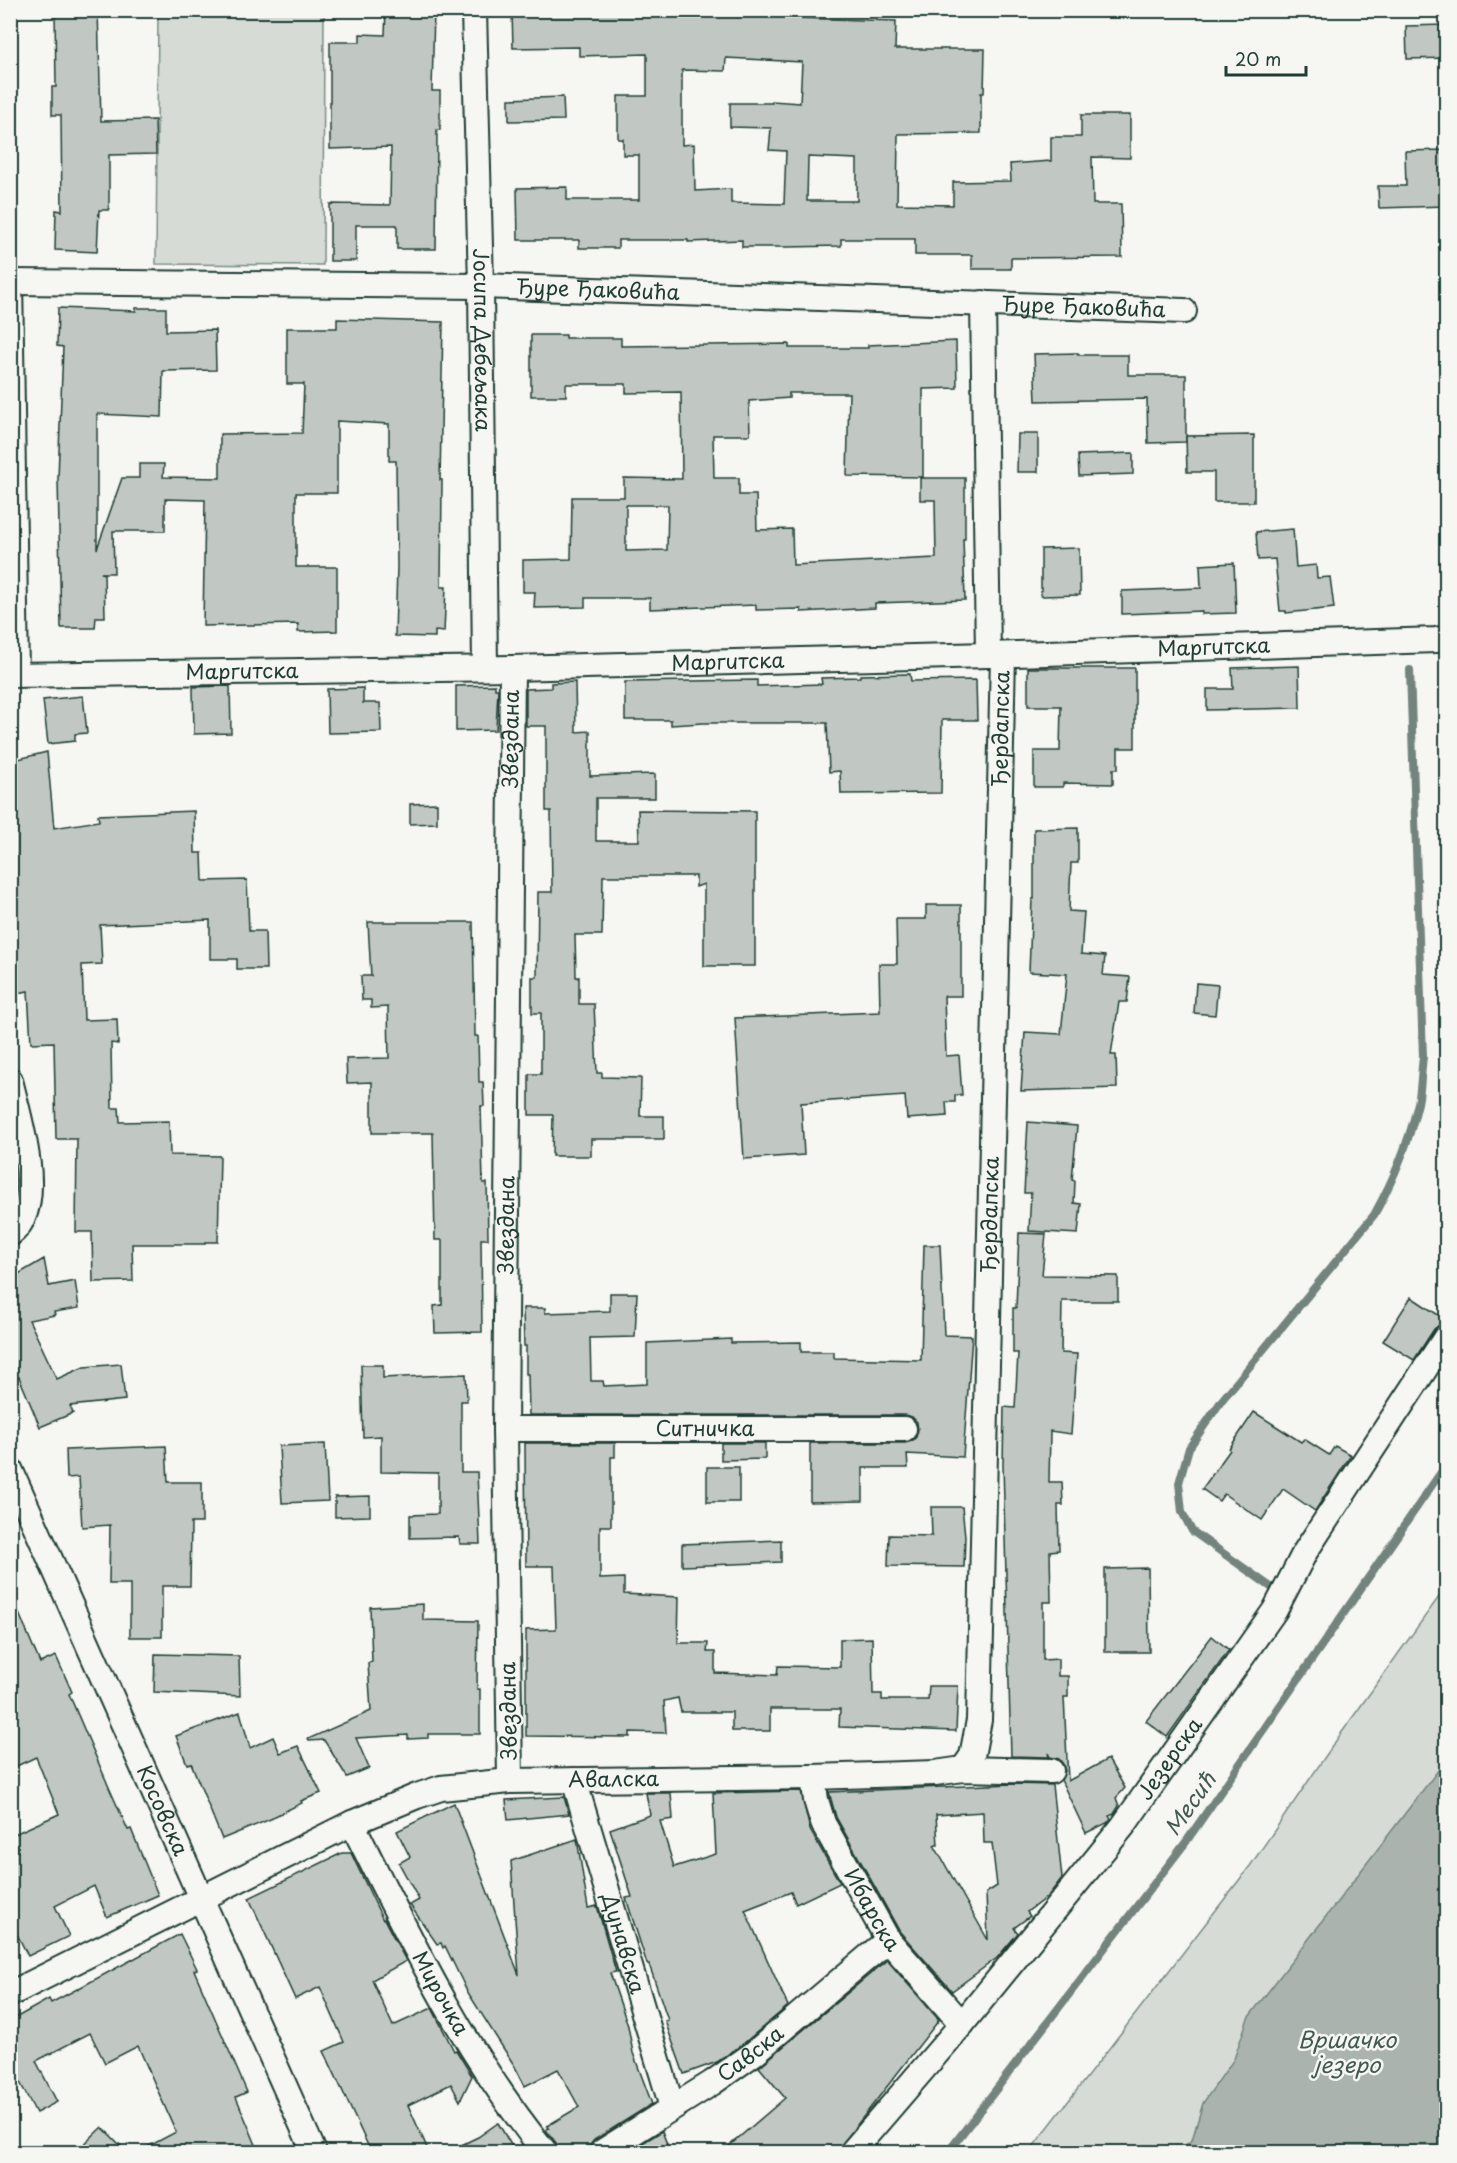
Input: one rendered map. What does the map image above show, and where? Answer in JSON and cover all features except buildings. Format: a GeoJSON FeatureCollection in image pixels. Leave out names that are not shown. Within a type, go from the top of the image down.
{"type":"FeatureCollection","features":[{"type":"Feature","properties":{"kind":"street","name":"Јосипа Дебељака"},"geometry":{"type":"LineString","coordinates":[[474,10],[481,286],[485,669]]}},
{"type":"Feature","properties":{"kind":"street","name":"Ђуре Ђаковића"},"geometry":{"type":"LineString","coordinates":[[11,281],[481,286],[1184,311]]}},
{"type":"Feature","properties":{"kind":"street"},"geometry":{"type":"LineString","coordinates":[[11,281],[13,675]]}},
{"type":"Feature","properties":{"kind":"street","name":"Ђердапска"},"geometry":{"type":"LineString","coordinates":[[963,1769],[972,1756],[979,1720],[995,655],[983,303]]}},
{"type":"Feature","properties":{"kind":"street","name":"Маргитска"},"geometry":{"type":"LineString","coordinates":[[13,675],[485,669],[995,655],[1446,638]]}},
{"type":"Feature","properties":{"kind":"street","name":"Звездана"},"geometry":{"type":"LineString","coordinates":[[510,1782],[505,1429],[512,668]]}},
{"type":"Feature","properties":{"kind":"street"},"geometry":{"type":"LineString","coordinates":[[10,1080],[26,1147],[29,1176],[28,1208],[21,1224],[10,1233]]}},
{"type":"Feature","properties":{"kind":"street","name":"Језерска"},"geometry":{"type":"LineString","coordinates":[[852,2152],[962,2024],[1104,1851],[1275,1610],[1305,1552],[1446,1337]]}},
{"type":"Feature","properties":{"kind":"street","name":"Ситничка"},"geometry":{"type":"LineString","coordinates":[[505,1429],[904,1429]]}},
{"type":"Feature","properties":{"kind":"street","name":"Косовска"},"geometry":{"type":"LineString","coordinates":[[10,1469],[314,2152]]}},
{"type":"Feature","properties":{"kind":"street","name":"Авалска"},"geometry":{"type":"LineString","coordinates":[[10,1994],[352,1823],[441,1788],[510,1782],[813,1777],[935,1773],[963,1769],[1051,1771]]}},
{"type":"Feature","properties":{"kind":"street","name":"Ибарска"},"geometry":{"type":"LineString","coordinates":[[813,1777],[816,1800],[823,1823],[888,1940],[962,2024]]}},
{"type":"Feature","properties":{"kind":"street","name":"Дунавска"},"geometry":{"type":"LineString","coordinates":[[574,1780],[672,2107]]}},
{"type":"Feature","properties":{"kind":"street","name":"Мирочка"},"geometry":{"type":"LineString","coordinates":[[352,1823],[417,1953],[491,2078],[545,2152]]}},
{"type":"Feature","properties":{"kind":"street","name":"Савска"},"geometry":{"type":"LineString","coordinates":[[602,2152],[712,2083],[753,2054],[888,1940]]}},
{"type":"Feature","properties":{"kind":"shaded area"},"geometry":{"type":"Polygon","coordinates":[[[158,11],[324,11],[323,265],[156,264],[158,11]]]}},
{"type":"Feature","properties":{"kind":"shaded area"},"geometry":{"type":"Polygon","coordinates":[[[1446,1587],[1446,2152],[1029,2152],[1250,1866],[1446,1587]]]}},
{"type":"Feature","properties":{"kind":"water","name":"Вршачко језеро"},"geometry":{"type":"Polygon","coordinates":[[[1446,1760],[1446,2152],[1176,2152],[1192,2140],[1203,2103],[1234,2059],[1248,2018],[1446,1760]]]}},
{"type":"Feature","properties":{"kind":"waterway"},"geometry":{"type":"LineString","coordinates":[[1275,1590],[1192,1531],[1182,1512],[1179,1483],[1189,1448],[1222,1400],[1374,1215],[1400,1161],[1414,1118],[1419,1098],[1423,1057],[1410,670]]}},
{"type":"Feature","properties":{"kind":"waterway","name":"Месић"},"geometry":{"type":"LineString","coordinates":[[948,2152],[1186,1842],[1446,1465]]}}]}
